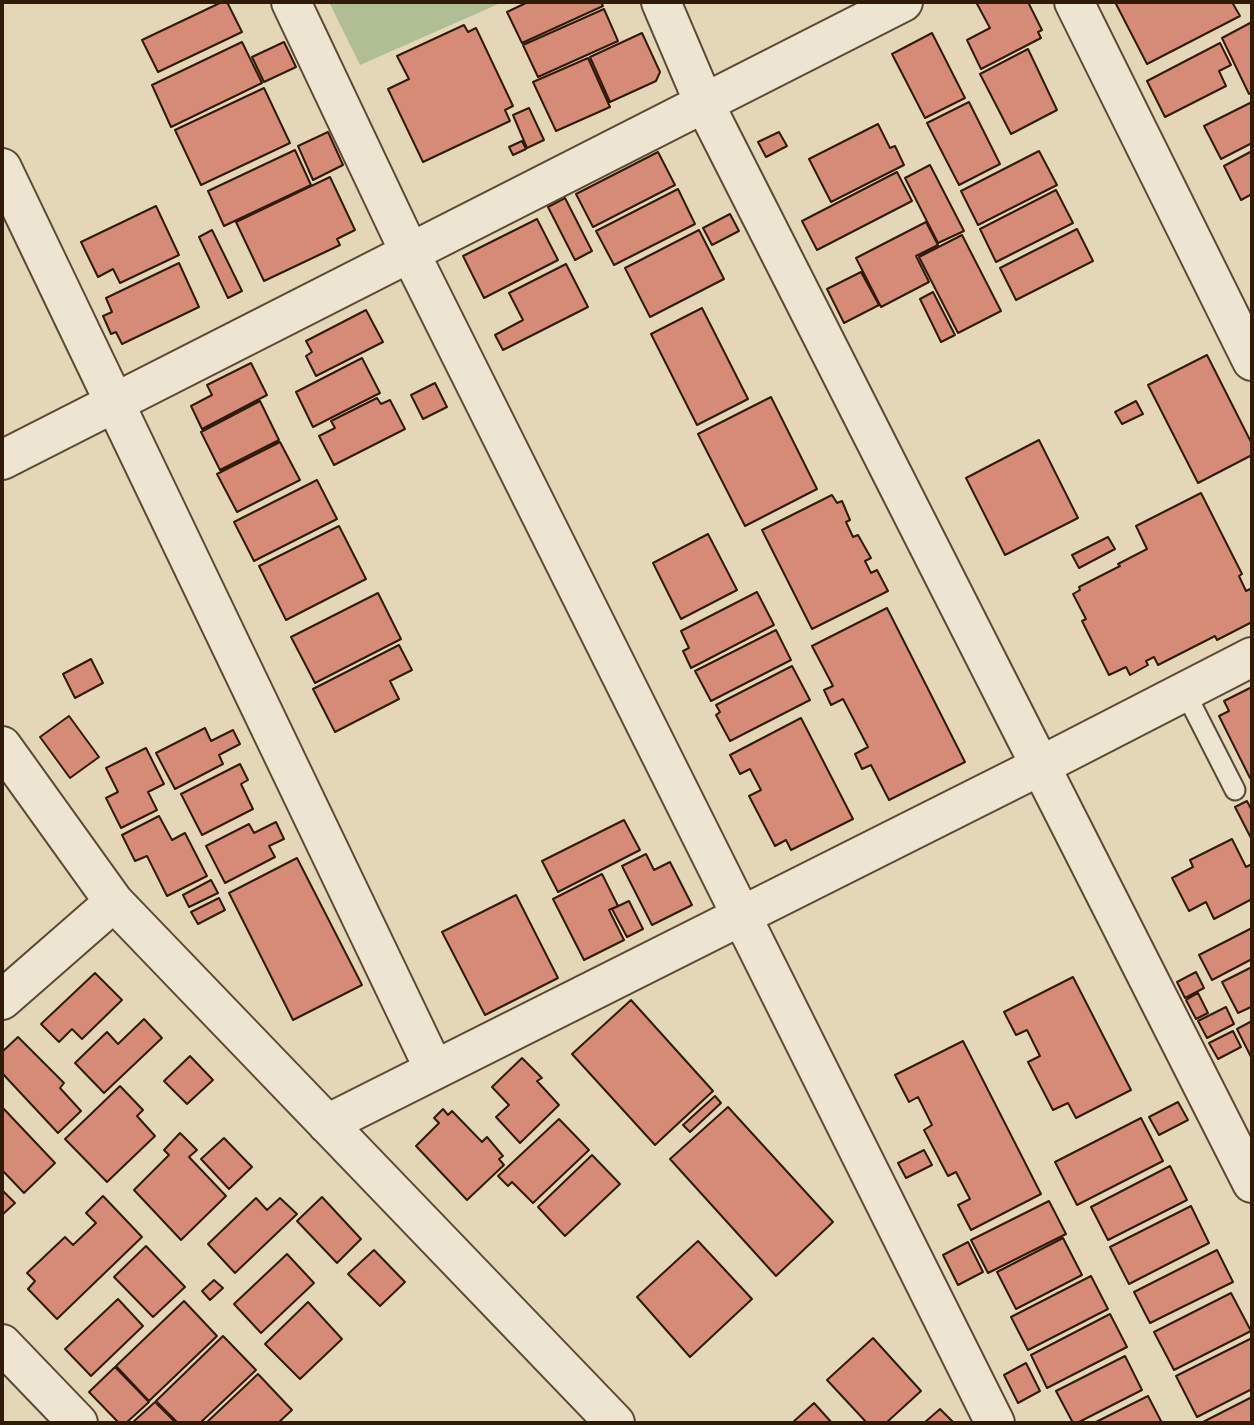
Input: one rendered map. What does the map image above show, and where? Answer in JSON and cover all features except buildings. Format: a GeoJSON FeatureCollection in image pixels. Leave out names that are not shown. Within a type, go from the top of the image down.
{"type":"FeatureCollection","features":[{"type":"Feature","properties":{"kind":"street"},"geometry":{"type":"LineString","coordinates":[[291,2],[410,253],[995,1423]]}},
{"type":"Feature","properties":{"kind":"street"},"geometry":{"type":"LineString","coordinates":[[661,2],[704,103],[1252,1183]]}},
{"type":"Feature","properties":{"kind":"street"},"geometry":{"type":"LineString","coordinates":[[2,460],[903,2]]}},
{"type":"Feature","properties":{"kind":"street"},"geometry":{"type":"LineString","coordinates":[[1074,2],[1252,361]]}},
{"type":"Feature","properties":{"kind":"street"},"geometry":{"type":"LineString","coordinates":[[2,168],[434,1069]]}},
{"type":"Feature","properties":{"kind":"street"},"geometry":{"type":"LineString","coordinates":[[327,1124],[1252,657]]}},
{"type":"Feature","properties":{"kind":"street"},"geometry":{"type":"LineString","coordinates":[[2,746],[114,902],[615,1423]]}},
{"type":"Feature","properties":{"kind":"street"},"geometry":{"type":"LineString","coordinates":[[2,1000],[114,902]]}},
{"type":"Feature","properties":{"kind":"street"},"geometry":{"type":"LineString","coordinates":[[2,1344],[78,1423]]}},
{"type":"Feature","properties":{"kind":"lane"},"geometry":{"type":"LineString","coordinates":[[1185,692],[1235,790]]}},
{"type":"Feature","properties":{"kind":"green space"},"geometry":{"type":"Polygon","coordinates":[[[329,2],[503,2],[360,65],[329,2]]]}}]}
